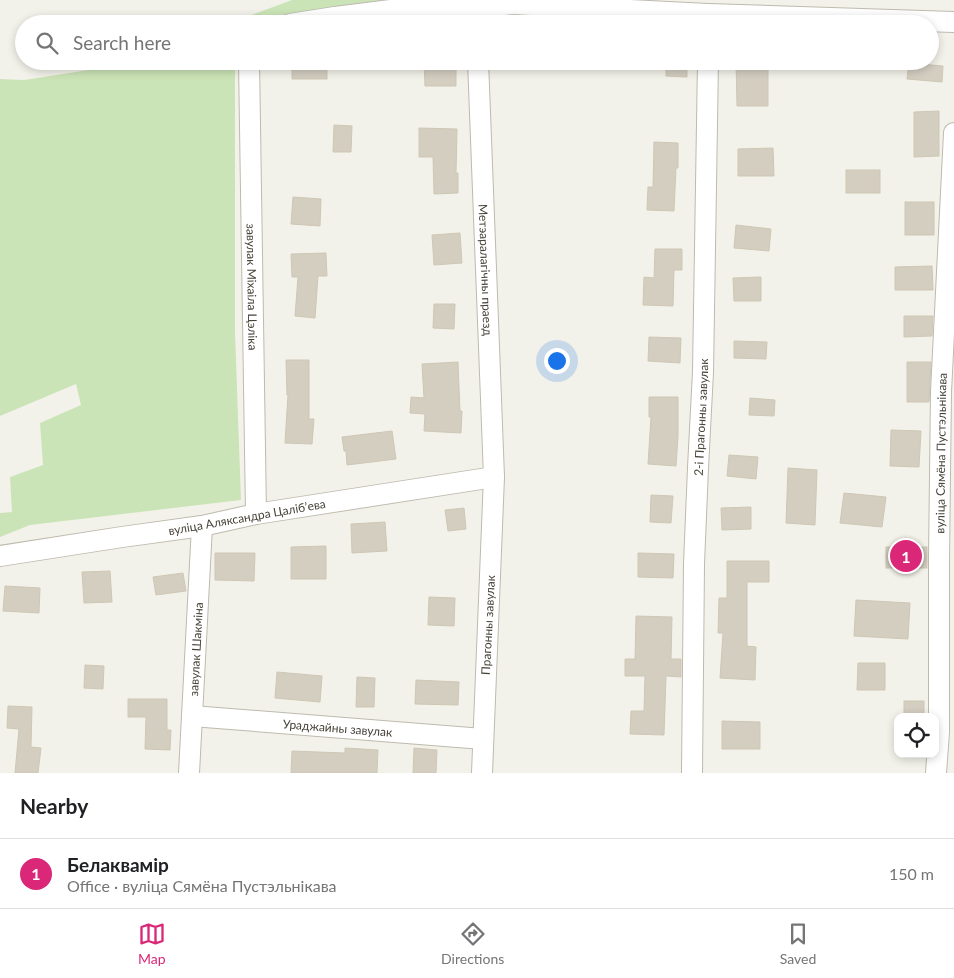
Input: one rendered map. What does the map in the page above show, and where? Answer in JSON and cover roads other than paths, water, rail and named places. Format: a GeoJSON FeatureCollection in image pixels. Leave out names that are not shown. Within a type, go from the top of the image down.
{"type":"FeatureCollection","features":[{"type":"Feature","properties":{"kind":"street"},"geometry":{"type":"LineString","coordinates":[[480,15],[512,4],[763,15]]}},
{"type":"Feature","properties":{"kind":"street"},"geometry":{"type":"LineString","coordinates":[[351,15],[414,7],[470,15]]}},
{"type":"Feature","properties":{"kind":"street"},"geometry":{"type":"LineString","coordinates":[[939,21],[954,22]]}},
{"type":"Feature","properties":{"kind":"street","name":"завулак Міхаіла Цэліка"},"geometry":{"type":"LineString","coordinates":[[249,70],[256,514]]}},
{"type":"Feature","properties":{"kind":"street","name":"Метэаралагічны праезд"},"geometry":{"type":"LineString","coordinates":[[478,70],[494,477]]}},
{"type":"Feature","properties":{"kind":"street","name":"2-і Прагонны завулак"},"geometry":{"type":"LineString","coordinates":[[692,773],[694,564],[704,372],[708,70]]}},
{"type":"Feature","properties":{"kind":"street","name":"вуліца Сямёна Пустэльнікава"},"geometry":{"type":"LineString","coordinates":[[936,773],[939,732],[941,392],[954,133]]}},
{"type":"Feature","properties":{"kind":"street","name":"вуліца Аляксандра Цалібʼева"},"geometry":{"type":"LineString","coordinates":[[0,556],[202,526],[256,514],[494,477]]}},
{"type":"Feature","properties":{"kind":"street","name":"Прагонны завулак"},"geometry":{"type":"LineString","coordinates":[[482,773],[494,477]]}},
{"type":"Feature","properties":{"kind":"street","name":"завулак Шакміна"},"geometry":{"type":"LineString","coordinates":[[189,773],[202,526]]}},
{"type":"Feature","properties":{"kind":"street","name":"Ураджайны завулак"},"geometry":{"type":"LineString","coordinates":[[192,716],[483,739]]}},
{"type":"Feature","properties":{"kind":"place","name":"Белаквамір"},"geometry":{"type":"Point","coordinates":[906,556]}}]}
